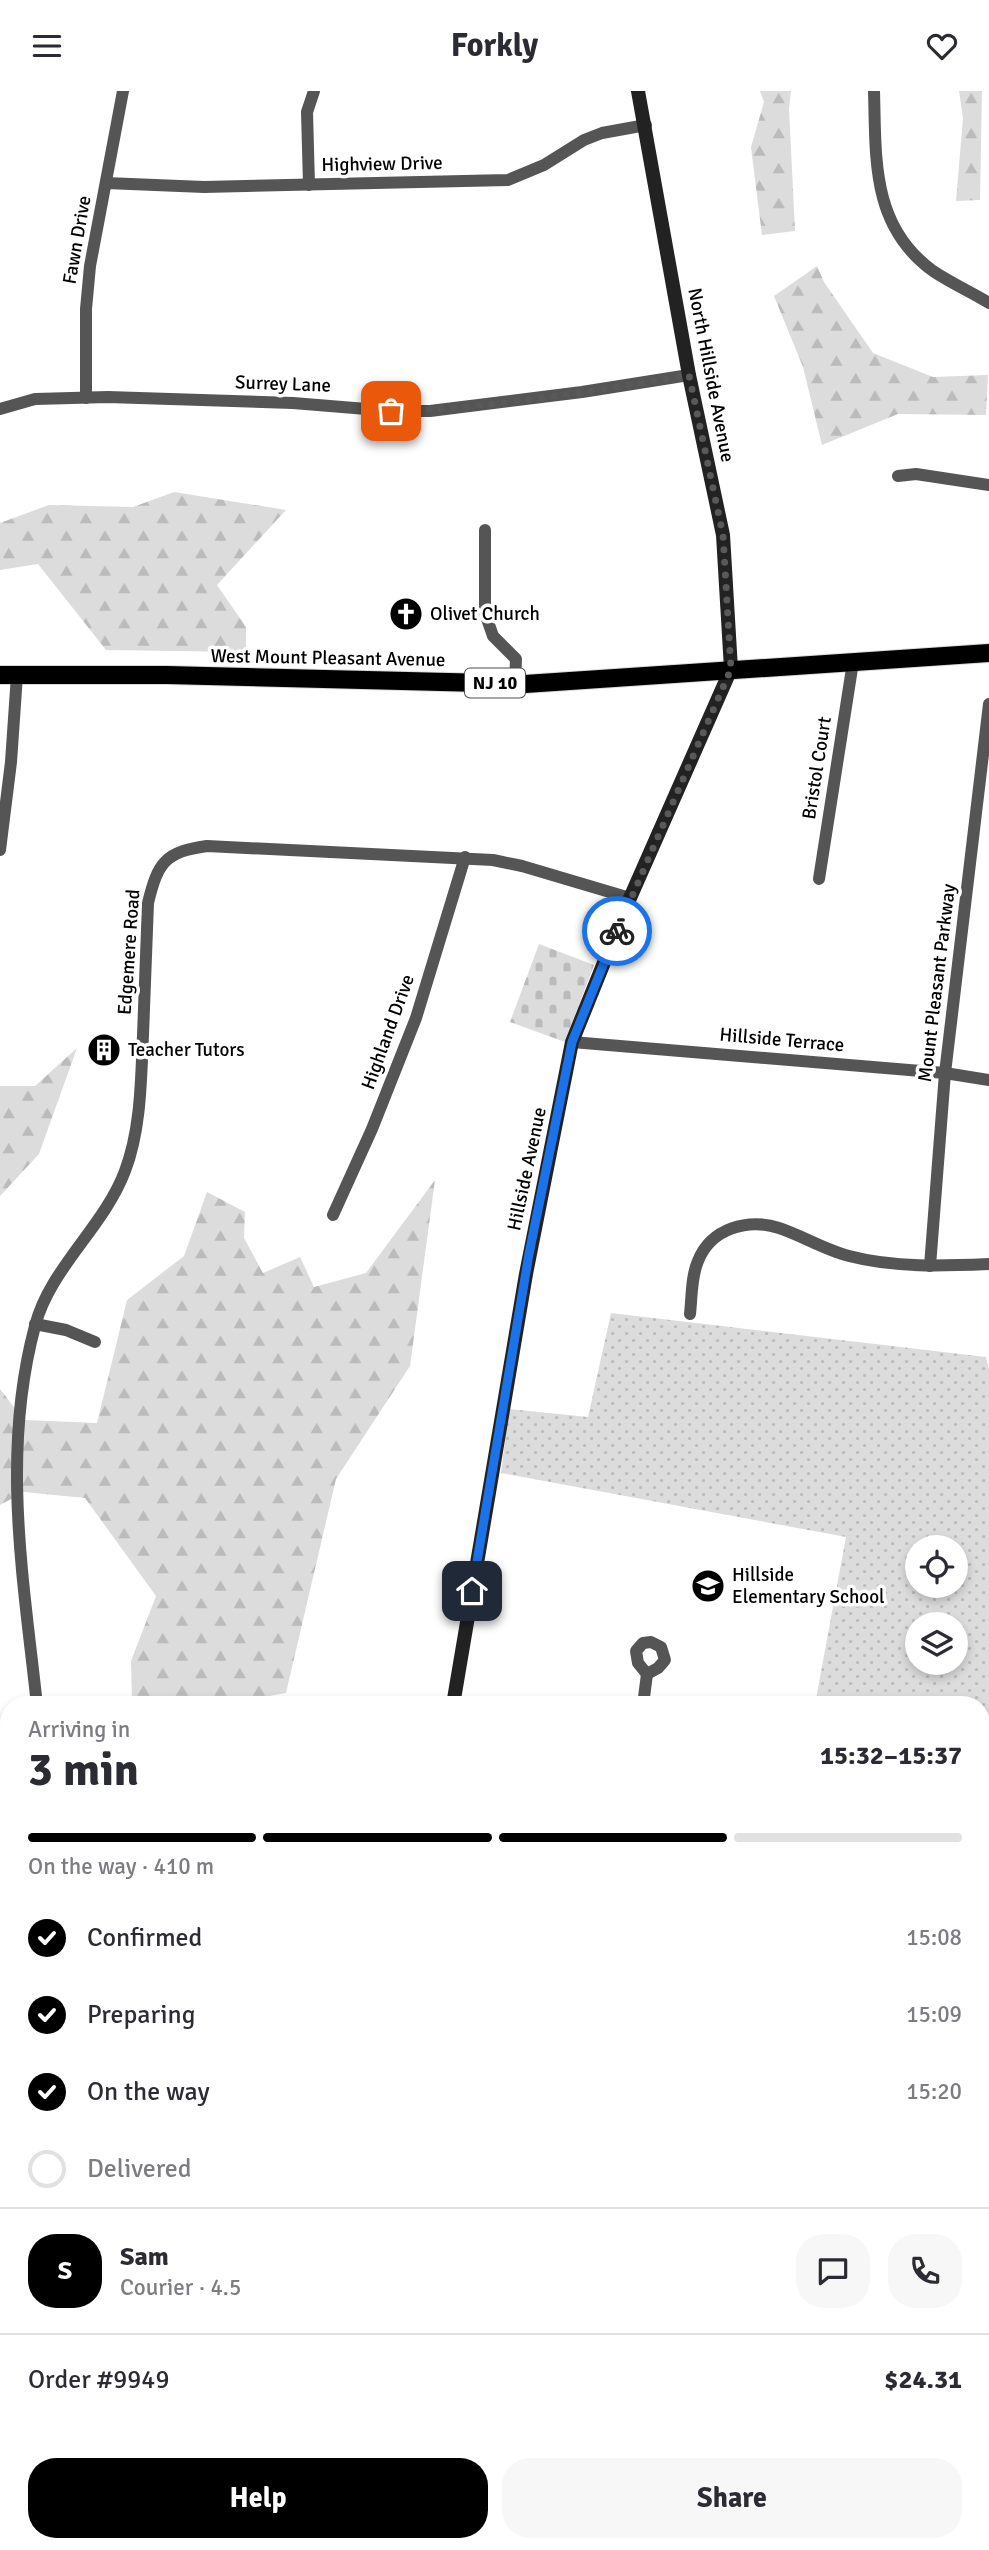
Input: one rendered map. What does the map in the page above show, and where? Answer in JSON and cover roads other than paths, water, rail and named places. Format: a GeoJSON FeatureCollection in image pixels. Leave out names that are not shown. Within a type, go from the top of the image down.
{"type":"FeatureCollection","features":[{"type":"Feature","properties":{"kind":"main road","name":"West Mount Pleasant Avenue"},"geometry":{"type":"LineString","coordinates":[[8,675],[167,675],[515,683],[989,653]]}},
{"type":"Feature","properties":{"kind":"street","name":"Fawn Drive"},"geometry":{"type":"LineString","coordinates":[[86,398],[86,309],[89,277],[123,91]]}},
{"type":"Feature","properties":{"kind":"street"},"geometry":{"type":"LineString","coordinates":[[309,185],[307,111],[314,91]]}},
{"type":"Feature","properties":{"kind":"street","name":"North Hillside Avenue"},"geometry":{"type":"LineString","coordinates":[[638,91],[689,375],[723,535],[731,669]]}},
{"type":"Feature","properties":{"kind":"street"},"geometry":{"type":"LineString","coordinates":[[874,91],[878,174],[893,227],[900,239],[933,271],[989,303]]}},
{"type":"Feature","properties":{"kind":"street","name":"Highview Drive"},"geometry":{"type":"LineString","coordinates":[[106,183],[204,187],[508,180],[544,165],[593,137],[646,125]]}},
{"type":"Feature","properties":{"kind":"street","name":"Surrey Lane"},"geometry":{"type":"LineString","coordinates":[[0,409],[35,399],[86,398],[293,403],[391,411],[430,411],[582,392],[689,375]]}},
{"type":"Feature","properties":{"kind":"street"},"geometry":{"type":"LineString","coordinates":[[898,476],[916,474],[989,485]]}},
{"type":"Feature","properties":{"kind":"street"},"geometry":{"type":"LineString","coordinates":[[485,530],[485,614],[493,636],[516,659],[515,683]]}},
{"type":"Feature","properties":{"kind":"street","name":"Bristol Court"},"geometry":{"type":"LineString","coordinates":[[819,880],[853,662]]}},
{"type":"Feature","properties":{"kind":"street","name":"Hillside Avenue"},"geometry":{"type":"LineString","coordinates":[[455,1696],[526,1274],[572,1042],[630,898],[731,669]]}},
{"type":"Feature","properties":{"kind":"street"},"geometry":{"type":"LineString","coordinates":[[0,850],[10,762],[8,675]]}},
{"type":"Feature","properties":{"kind":"street","name":"Mount Pleasant Parkway"},"geometry":{"type":"LineString","coordinates":[[930,1266],[945,1073],[989,704]]}},
{"type":"Feature","properties":{"kind":"street","name":"Edgemere Road"},"geometry":{"type":"LineString","coordinates":[[36,1696],[16,1507],[17,1422],[25,1369],[35,1324],[55,1282],[92,1230],[125,1172],[136,1125],[141,1072],[148,903],[153,882],[164,862],[182,849],[207,846],[465,857],[522,866],[630,898]]}},
{"type":"Feature","properties":{"kind":"street","name":"Highland Drive"},"geometry":{"type":"LineString","coordinates":[[333,1215],[372,1129],[416,1018],[465,857]]}},
{"type":"Feature","properties":{"kind":"street","name":"Hillside Terrace"},"geometry":{"type":"LineString","coordinates":[[572,1042],[945,1073],[989,1080]]}},
{"type":"Feature","properties":{"kind":"street"},"geometry":{"type":"LineString","coordinates":[[690,1314],[698,1261],[707,1246],[719,1234],[732,1227],[768,1225],[849,1256],[877,1262],[930,1266],[989,1263]]}},
{"type":"Feature","properties":{"kind":"street"},"geometry":{"type":"LineString","coordinates":[[35,1324],[66,1330],[95,1342]]}},
{"type":"Feature","properties":{"kind":"street"},"geometry":{"type":"LineString","coordinates":[[644,1696],[648,1674]]}},
{"type":"Feature","properties":{"kind":"place","name":"Olivet Church"},"geometry":{"type":"Point","coordinates":[406,614]}},
{"type":"Feature","properties":{"kind":"place","name":"Teacher Tutors"},"geometry":{"type":"Point","coordinates":[104,1050]}},
{"type":"Feature","properties":{"kind":"place","name":"Hillside Elementary School"},"geometry":{"type":"Point","coordinates":[708,1586]}}]}
